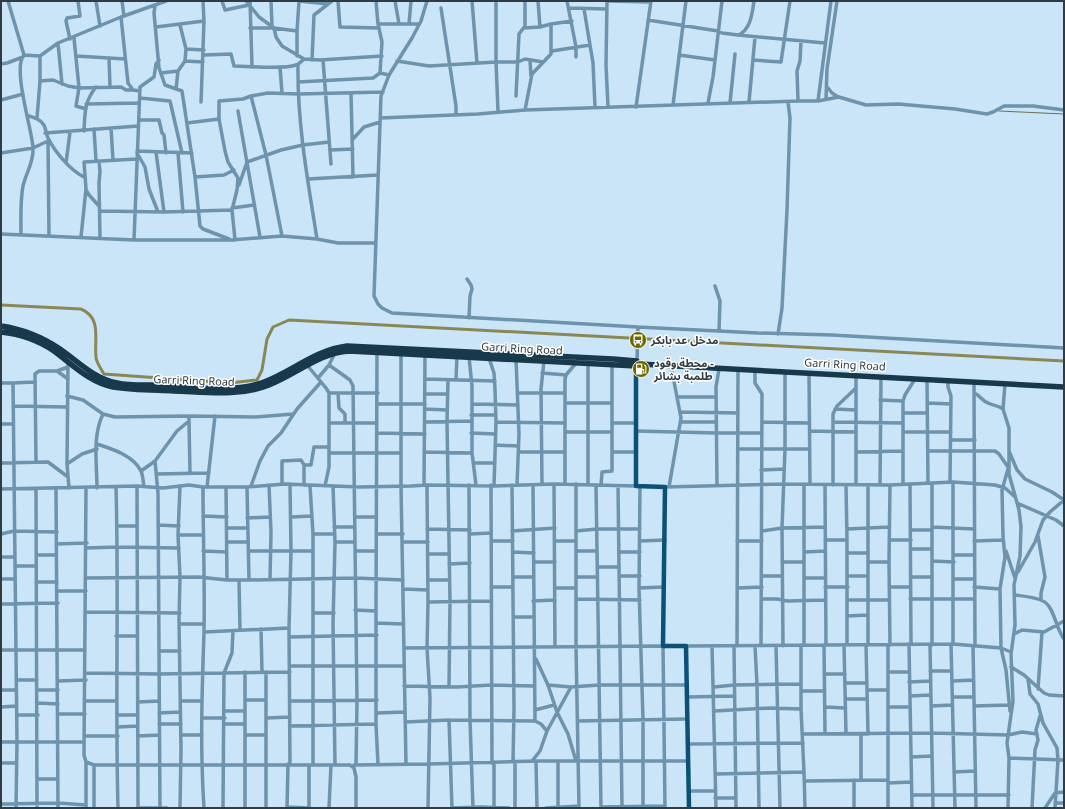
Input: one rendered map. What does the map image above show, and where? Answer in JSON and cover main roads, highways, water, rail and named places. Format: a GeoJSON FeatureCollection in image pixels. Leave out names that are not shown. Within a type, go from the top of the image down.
{"type":"FeatureCollection","features":[{"type":"Feature","properties":{"kind":"highway","name":"Garri Ring Road"},"geometry":{"type":"LineString","coordinates":[[1,326],[14,328],[40,338],[60,350],[94,375],[126,384],[225,388],[245,387],[272,379],[319,353],[347,346],[452,351],[719,369],[1064,387]]}},
{"type":"Feature","properties":{"kind":"highway","name":"Garri Ring Road"},"geometry":{"type":"LineString","coordinates":[[1,332],[20,335],[38,341],[54,351],[68,364],[92,379],[113,386],[137,389],[229,392],[251,390],[270,384],[320,358],[335,353],[349,351],[588,363],[637,364]]}},
{"type":"Feature","properties":{"kind":"main road"},"geometry":{"type":"LineString","coordinates":[[637,364],[635,423],[638,486],[667,487],[664,646],[686,646],[689,808]]}},
{"type":"Feature","properties":{"kind":"waterway"},"geometry":{"type":"LineString","coordinates":[[999,111],[1064,114]]}},
{"type":"Feature","properties":{"kind":"waterway"},"geometry":{"type":"LineString","coordinates":[[1,305],[81,309],[88,313],[92,318],[96,330],[96,359],[104,374],[230,383],[257,380],[262,370],[267,339],[273,327],[289,320],[1064,361]]}},
{"type":"Feature","properties":{"kind":"place","name":"مدخل عد بابكر"},"geometry":{"type":"Point","coordinates":[638,340]}},
{"type":"Feature","properties":{"kind":"place","name":"محطة وقود - طلمبة بشائر"},"geometry":{"type":"Point","coordinates":[641,369]}}]}
